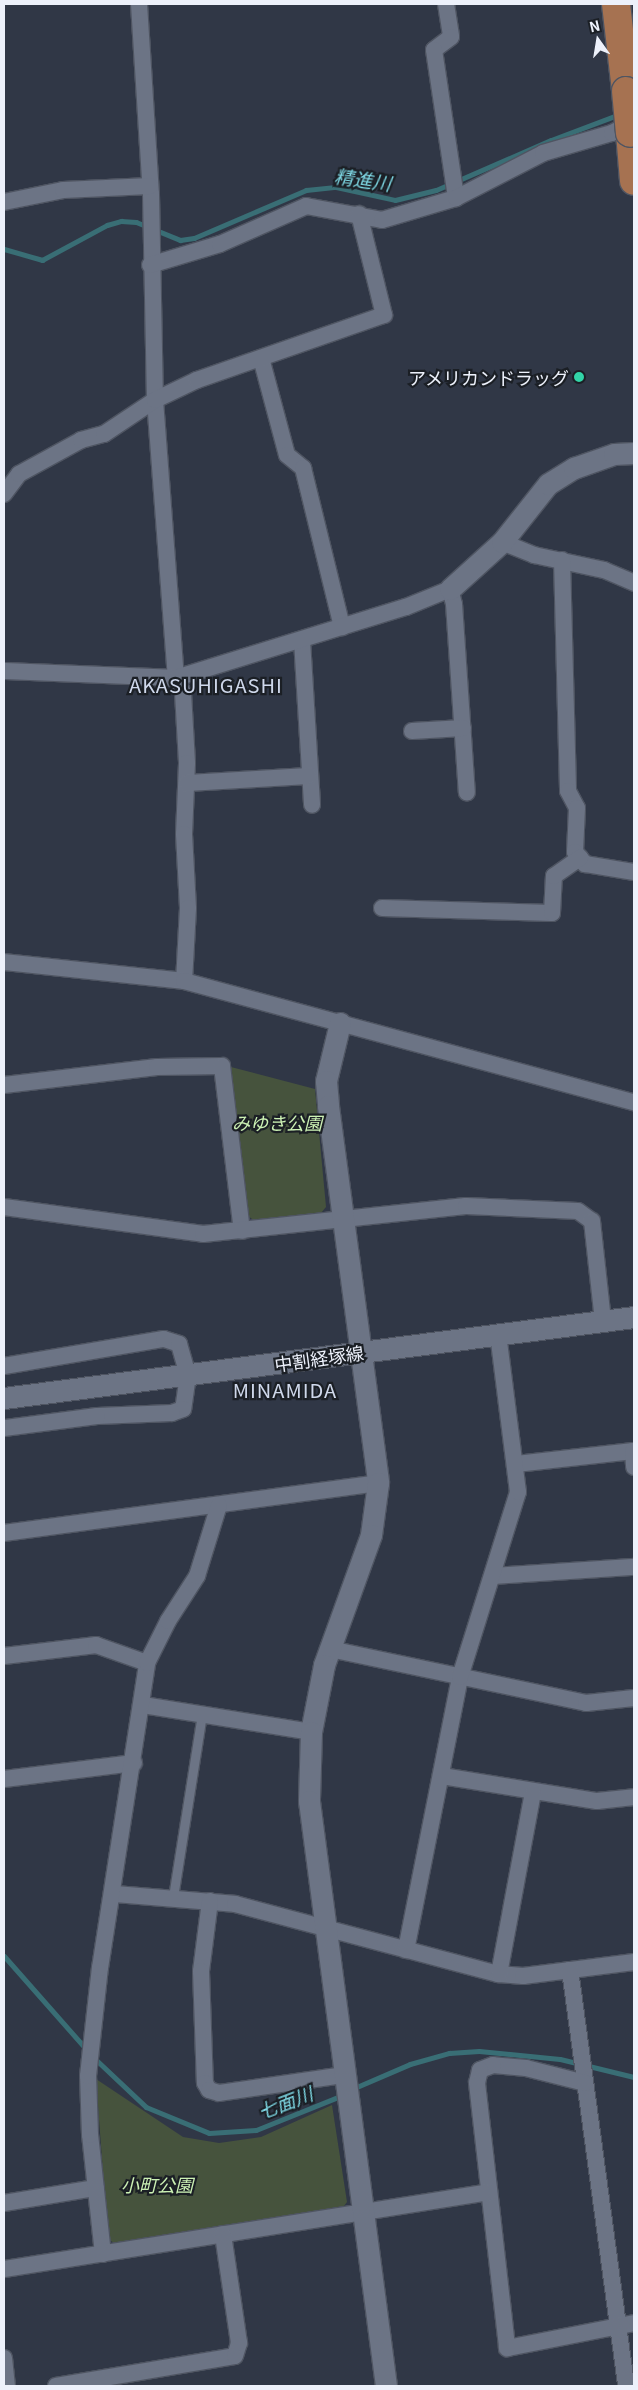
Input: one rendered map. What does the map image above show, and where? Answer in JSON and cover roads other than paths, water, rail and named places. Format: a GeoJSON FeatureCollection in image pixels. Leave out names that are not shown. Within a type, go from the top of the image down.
{"type":"FeatureCollection","features":[{"type":"Feature","properties":{"kind":"highway"},"geometry":{"type":"LineString","coordinates":[[616,4],[632,127],[634,181]]}},
{"type":"Feature","properties":{"kind":"street"},"geometry":{"type":"LineString","coordinates":[[139,4],[150,186],[150,265],[155,400],[176,678],[183,692],[188,783],[184,834],[188,908],[184,981]]}},
{"type":"Feature","properties":{"kind":"street"},"geometry":{"type":"LineString","coordinates":[[446,4],[451,37],[434,50],[456,187]]}},
{"type":"Feature","properties":{"kind":"street"},"geometry":{"type":"LineString","coordinates":[[150,265],[220,244],[306,206],[360,214],[382,220],[456,187],[543,153],[632,127]]}},
{"type":"Feature","properties":{"kind":"street"},"geometry":{"type":"LineString","coordinates":[[4,202],[63,190],[150,186]]}},
{"type":"Feature","properties":{"kind":"street"},"geometry":{"type":"LineString","coordinates":[[4,494],[19,474],[81,440],[104,434],[155,400],[197,380],[384,315],[360,214]]}},
{"type":"Feature","properties":{"kind":"street"},"geometry":{"type":"LineString","coordinates":[[261,358],[287,455],[303,468],[342,627]]}},
{"type":"Feature","properties":{"kind":"street"},"geometry":{"type":"LineString","coordinates":[[4,671],[176,678],[406,607],[450,589],[502,542],[548,484],[574,468],[614,454],[634,453]]}},
{"type":"Feature","properties":{"kind":"street"},"geometry":{"type":"LineString","coordinates":[[502,542],[534,555],[604,570],[634,583]]}},
{"type":"Feature","properties":{"kind":"street"},"geometry":{"type":"LineString","coordinates":[[562,560],[568,791],[577,808],[575,852],[586,864],[634,872]]}},
{"type":"Feature","properties":{"kind":"street"},"geometry":{"type":"LineString","coordinates":[[450,589],[454,604],[467,793]]}},
{"type":"Feature","properties":{"kind":"street"},"geometry":{"type":"LineString","coordinates":[[302,640],[312,805]]}},
{"type":"Feature","properties":{"kind":"street"},"geometry":{"type":"LineString","coordinates":[[412,731],[463,728]]}},
{"type":"Feature","properties":{"kind":"street"},"geometry":{"type":"LineString","coordinates":[[188,783],[309,776]]}},
{"type":"Feature","properties":{"kind":"street"},"geometry":{"type":"LineString","coordinates":[[382,908],[552,913],[554,876],[580,858]]}},
{"type":"Feature","properties":{"kind":"street"},"geometry":{"type":"LineString","coordinates":[[4,962],[184,981],[634,1102]]}},
{"type":"Feature","properties":{"kind":"street"},"geometry":{"type":"LineString","coordinates":[[340,1023],[326,1081],[378,1483],[371,1535],[330,1649],[311,1732],[309,1801],[324,1928],[386,2386]]}},
{"type":"Feature","properties":{"kind":"street"},"geometry":{"type":"LineString","coordinates":[[4,1085],[157,1067],[222,1066],[242,1231]]}},
{"type":"Feature","properties":{"kind":"street"},"geometry":{"type":"LineString","coordinates":[[4,1208],[203,1234],[242,1231],[343,1217],[466,1206],[578,1211],[592,1221],[603,1321]]}},
{"type":"Feature","properties":{"kind":"street","name":"中割経塚線"},"geometry":{"type":"LineString","coordinates":[[4,1398],[634,1317]]}},
{"type":"Feature","properties":{"kind":"street"},"geometry":{"type":"LineString","coordinates":[[406,1950],[442,1776],[460,1677],[518,1492],[516,1464],[498,1333]]}},
{"type":"Feature","properties":{"kind":"street"},"geometry":{"type":"LineString","coordinates":[[4,1366],[164,1339],[179,1344],[188,1375],[183,1409],[172,1413],[97,1416],[4,1428]]}},
{"type":"Feature","properties":{"kind":"street"},"geometry":{"type":"LineString","coordinates":[[516,1464],[632,1451],[634,1467]]}},
{"type":"Feature","properties":{"kind":"street"},"geometry":{"type":"LineString","coordinates":[[4,1530],[219,1505],[378,1483]]}},
{"type":"Feature","properties":{"kind":"street"},"geometry":{"type":"LineString","coordinates":[[103,2254],[96,2188],[88,2069],[91,2037],[148,1663],[168,1621],[197,1576],[219,1505]]}},
{"type":"Feature","properties":{"kind":"street"},"geometry":{"type":"LineString","coordinates":[[493,1576],[634,1567]]}},
{"type":"Feature","properties":{"kind":"street"},"geometry":{"type":"LineString","coordinates":[[4,1656],[96,1645],[148,1663]]}},
{"type":"Feature","properties":{"kind":"street"},"geometry":{"type":"LineString","coordinates":[[330,1649],[586,1703],[634,1698]]}},
{"type":"Feature","properties":{"kind":"street"},"geometry":{"type":"LineString","coordinates":[[143,1705],[311,1732]]}},
{"type":"Feature","properties":{"kind":"street"},"geometry":{"type":"LineString","coordinates":[[4,1779],[134,1763]]}},
{"type":"Feature","properties":{"kind":"street"},"geometry":{"type":"LineString","coordinates":[[442,1776],[533,1793],[597,1801],[634,1797]]}},
{"type":"Feature","properties":{"kind":"street"},"geometry":{"type":"LineString","coordinates":[[499,1974],[533,1793]]}},
{"type":"Feature","properties":{"kind":"street"},"geometry":{"type":"LineString","coordinates":[[114,1894],[173,1897],[235,1904],[499,1974],[523,1976],[634,1962]]}},
{"type":"Feature","properties":{"kind":"street"},"geometry":{"type":"LineString","coordinates":[[210,1901],[202,1971],[205,2082],[209,2090],[219,2093],[344,2078]]}},
{"type":"Feature","properties":{"kind":"street"},"geometry":{"type":"LineString","coordinates":[[570,1970],[626,2386]]}},
{"type":"Feature","properties":{"kind":"street"},"geometry":{"type":"LineString","coordinates":[[585,2080],[526,2068],[493,2066],[480,2070],[477,2083],[507,2348],[634,2323]]}},
{"type":"Feature","properties":{"kind":"street"},"geometry":{"type":"LineString","coordinates":[[4,2202],[96,2188]]}},
{"type":"Feature","properties":{"kind":"street"},"geometry":{"type":"LineString","coordinates":[[4,2269],[489,2192]]}},
{"type":"Feature","properties":{"kind":"street"},"geometry":{"type":"LineString","coordinates":[[56,2386],[110,2382],[235,2356],[239,2343],[223,2234]]}},
{"type":"Feature","properties":{"kind":"street"},"geometry":{"type":"LineString","coordinates":[[4,2358],[8,2386]]}},
{"type":"Feature","properties":{"kind":"lane"},"geometry":{"type":"LineString","coordinates":[[173,1897],[202,1714]]}},
{"type":"Feature","properties":{"kind":"waterway","name":"精進川"},"geometry":{"type":"LineString","coordinates":[[4,249],[42,260],[107,225],[121,221],[136,222],[180,240],[194,238],[306,190],[336,187],[395,200],[436,190],[551,140],[620,114]]}},
{"type":"Feature","properties":{"kind":"waterway","name":"七面川"},"geometry":{"type":"LineString","coordinates":[[4,1956],[86,2049]]}},
{"type":"Feature","properties":{"kind":"waterway","name":"七面川"},"geometry":{"type":"LineString","coordinates":[[352,2089],[410,2064],[449,2053],[479,2051],[560,2059],[634,2077]]}},
{"type":"Feature","properties":{"kind":"waterway","name":"七面川"},"geometry":{"type":"LineString","coordinates":[[93,2057],[146,2107],[209,2133],[256,2130],[343,2095]]}},
{"type":"Feature","properties":{"kind":"place","name":"アメリカンドラッグ"},"geometry":{"type":"Point","coordinates":[579,377]}},
{"type":"Feature","properties":{"kind":"district","name":"AKASUHIGASHI"},"geometry":{"type":"Point","coordinates":[206,684]}},
{"type":"Feature","properties":{"kind":"district","name":"MINAMIDA"},"geometry":{"type":"Point","coordinates":[285,1389]}},
{"type":"Feature","properties":{"kind":"park label","name":"みゆき公園"},"geometry":{"type":"Point","coordinates":[277,1122]}},
{"type":"Feature","properties":{"kind":"park label","name":"小町公園"},"geometry":{"type":"Point","coordinates":[157,2184]}}]}
